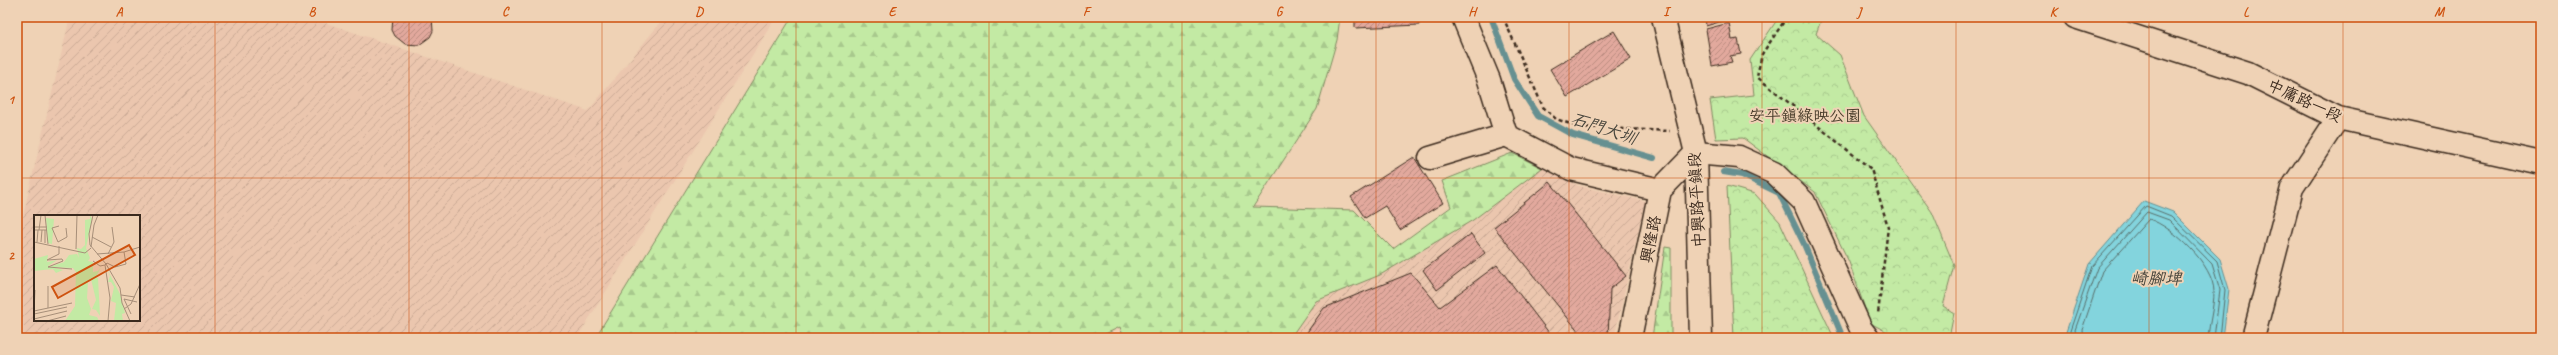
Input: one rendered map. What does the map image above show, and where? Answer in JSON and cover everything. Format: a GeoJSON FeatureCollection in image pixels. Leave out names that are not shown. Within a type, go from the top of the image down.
{"type":"FeatureCollection","features":[{"type":"Feature","properties":{"kind":"street"},"geometry":{"type":"LineString","coordinates":[[1462,17],[1489,80],[1506,135],[1570,170],[1660,190],[1696,153],[1739,157],[1774,173],[1804,202],[1861,329],[1868,338]]}},
{"type":"Feature","properties":{"kind":"street","name":"中興路平鎮段"},"geometry":{"type":"LineString","coordinates":[[1664,17],[1696,153],[1701,338]]}},
{"type":"Feature","properties":{"kind":"street","name":"中庸路一段"},"geometry":{"type":"LineString","coordinates":[[2075,17],[2248,73],[2338,118],[2541,163]]}},
{"type":"Feature","properties":{"kind":"street"},"geometry":{"type":"LineString","coordinates":[[2253,338],[2292,188],[2338,118]]}},
{"type":"Feature","properties":{"kind":"street"},"geometry":{"type":"LineString","coordinates":[[1430,158],[1506,135]]}},
{"type":"Feature","properties":{"kind":"street","name":"興隆路"},"geometry":{"type":"LineString","coordinates":[[1630,338],[1660,190]]}},
{"type":"Feature","properties":{"kind":"path"},"geometry":{"type":"LineString","coordinates":[[1503,17],[1543,107],[1556,119],[1579,127],[1623,131],[1691,131]]}},
{"type":"Feature","properties":{"kind":"path"},"geometry":{"type":"LineString","coordinates":[[1787,17],[1762,54],[1758,77],[1871,169],[1888,227],[1878,316]]}},
{"type":"Feature","properties":{"kind":"shaded area"},"geometry":{"type":"Polygon","coordinates":[[[70,17],[308,17],[588,111],[665,17],[776,17],[577,338],[17,338],[17,241],[70,17]]]}},
{"type":"Feature","properties":{"kind":"shaded area"},"geometry":{"type":"Polygon","coordinates":[[[1542,168],[1579,186],[1645,201],[1614,338],[1290,338],[1316,301],[1380,275],[1473,220],[1542,168]]]}},
{"type":"Feature","properties":{"kind":"green space"},"geometry":{"type":"Polygon","coordinates":[[[792,17],[1340,17],[1337,40],[1317,109],[1253,207],[1354,210],[1393,249],[1451,207],[1442,181],[1512,153],[1542,168],[1473,220],[1380,275],[1316,301],[1290,338],[1124,338],[1120,327],[1097,338],[595,338],[792,17]]]}},
{"type":"Feature","properties":{"kind":"green space","name":"安平鎮綠映公園"},"geometry":{"type":"Polygon","coordinates":[[[1779,17],[1822,17],[1816,34],[1840,55],[1864,116],[1932,212],[1954,265],[1943,306],[1954,313],[1949,338],[1899,338],[1870,323],[1849,262],[1815,192],[1743,138],[1716,139],[1710,100],[1754,95],[1750,60],[1779,17]]]}},
{"type":"Feature","properties":{"kind":"green space"},"geometry":{"type":"Polygon","coordinates":[[[1727,186],[1755,194],[1780,222],[1834,338],[1734,338],[1727,186]]]}},
{"type":"Feature","properties":{"kind":"green space"},"geometry":{"type":"Polygon","coordinates":[[[1665,247],[1671,248],[1671,338],[1652,338],[1665,247]]]}},
{"type":"Feature","properties":{"kind":"water","name":"崎腳埤"},"geometry":{"type":"Polygon","coordinates":[[[2144,201],[2173,212],[2220,259],[2229,289],[2223,338],[2069,338],[2066,332],[2089,264],[2144,201]]]}},
{"type":"Feature","properties":{"kind":"building"},"geometry":{"type":"Polygon","coordinates":[[[393,17],[432,17],[433,31],[430,37],[419,45],[405,44],[395,36],[392,30],[393,17]]]}},
{"type":"Feature","properties":{"kind":"building"},"geometry":{"type":"Polygon","coordinates":[[[1355,17],[1418,17],[1419,25],[1355,28],[1355,17]]]}},
{"type":"Feature","properties":{"kind":"building"},"geometry":{"type":"Polygon","coordinates":[[[1705,17],[1736,17],[1706,26],[1705,17]]]}},
{"type":"Feature","properties":{"kind":"building"},"geometry":{"type":"Polygon","coordinates":[[[1729,23],[1732,40],[1738,39],[1741,54],[1730,56],[1732,62],[1712,66],[1706,29],[1729,23]]]}},
{"type":"Feature","properties":{"kind":"building"},"geometry":{"type":"Polygon","coordinates":[[[1614,31],[1631,59],[1567,97],[1550,69],[1614,31]]]}},
{"type":"Feature","properties":{"kind":"building"},"geometry":{"type":"Polygon","coordinates":[[[1414,157],[1443,203],[1400,230],[1385,206],[1365,218],[1351,197],[1414,157]]]}},
{"type":"Feature","properties":{"kind":"building"},"geometry":{"type":"Polygon","coordinates":[[[1550,182],[1626,276],[1610,289],[1608,338],[1584,338],[1494,227],[1550,182]]]}},
{"type":"Feature","properties":{"kind":"building"},"geometry":{"type":"Polygon","coordinates":[[[1471,234],[1485,253],[1437,290],[1423,270],[1471,234]]]}},
{"type":"Feature","properties":{"kind":"building"},"geometry":{"type":"Polygon","coordinates":[[[1497,265],[1553,338],[1303,338],[1324,308],[1411,273],[1440,307],[1497,265]]]}},
{"type":"Feature","properties":{"kind":"waterway","name":"石門大圳"},"geometry":{"type":"LineString","coordinates":[[1491,17],[1514,79],[1538,116],[1573,135],[1654,158]]}},
{"type":"Feature","properties":{"kind":"waterway","name":"石門大圳"},"geometry":{"type":"LineString","coordinates":[[1723,172],[1742,175],[1779,193],[1804,244],[1843,338]]}}]}
